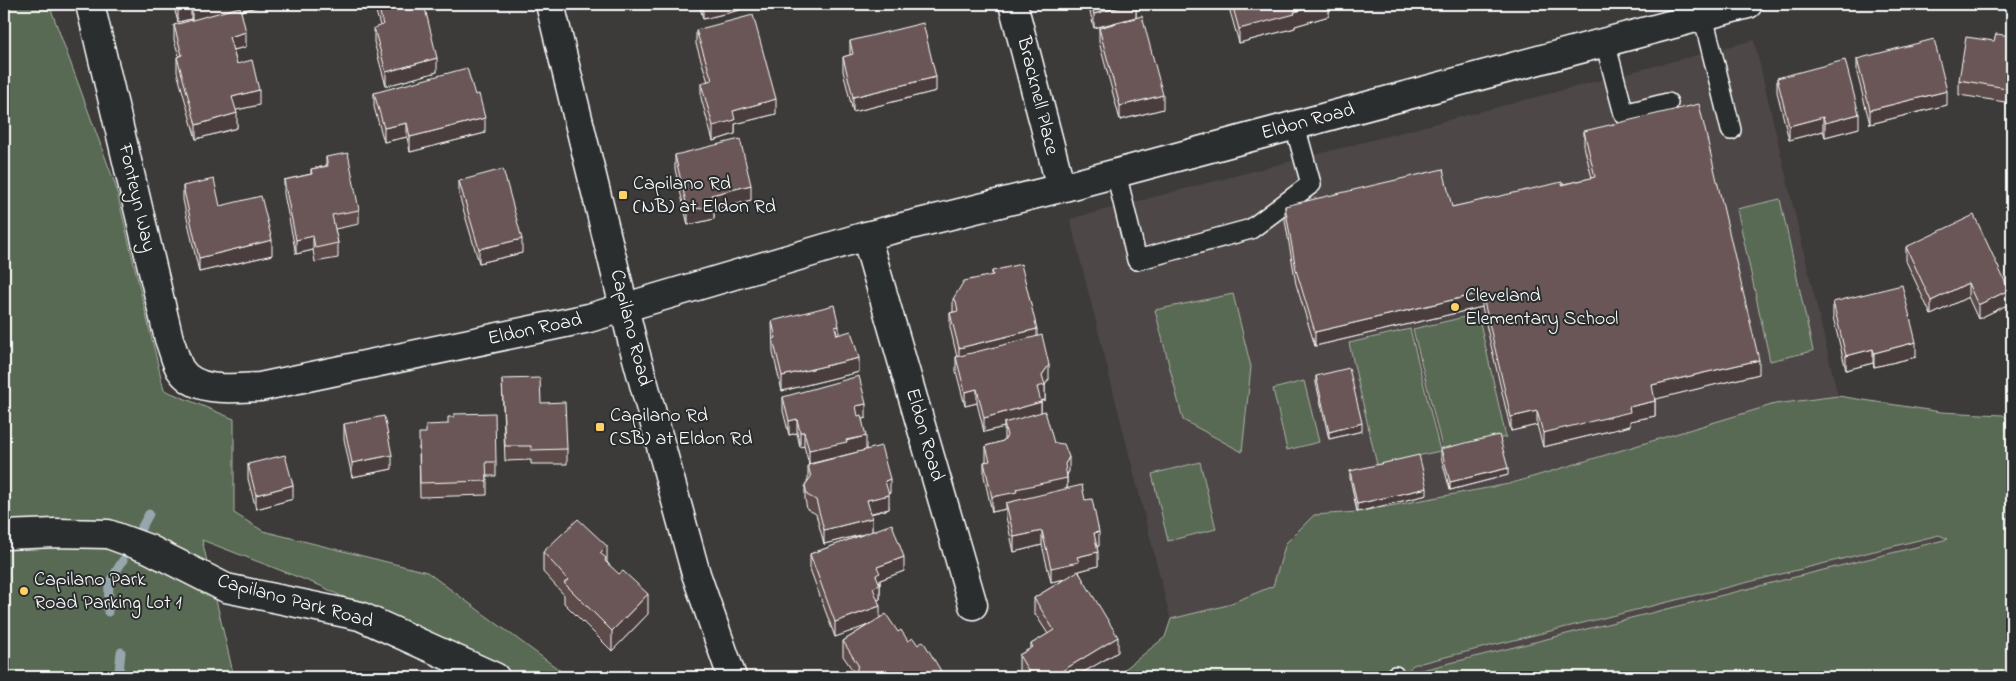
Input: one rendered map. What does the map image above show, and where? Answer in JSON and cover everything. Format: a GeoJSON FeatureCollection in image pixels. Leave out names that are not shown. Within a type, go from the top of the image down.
{"type":"FeatureCollection","features":[{"type":"Feature","properties":{"kind":"street","name":"Fonteyn Way"},"geometry":{"type":"LineString","coordinates":[[90,4],[169,339],[179,368],[188,379],[197,383]]}},
{"type":"Feature","properties":{"kind":"street","name":"Capilano Road"},"geometry":{"type":"LineString","coordinates":[[550,4],[624,308],[696,574],[732,677]]}},
{"type":"Feature","properties":{"kind":"street","name":"Bracknell Place"},"geometry":{"type":"LineString","coordinates":[[1013,4],[1061,188]]}},
{"type":"Feature","properties":{"kind":"street","name":"Eldon Road"},"geometry":{"type":"LineString","coordinates":[[197,383],[215,387],[260,387],[589,318],[866,236],[1061,188],[1748,4]]}},
{"type":"Feature","properties":{"kind":"street","name":"Eldon Road"},"geometry":{"type":"LineString","coordinates":[[866,236],[973,605]]}},
{"type":"Feature","properties":{"kind":"street","name":"Capilano Park Road"},"geometry":{"type":"LineString","coordinates":[[4,535],[56,532],[108,534],[149,549],[226,588],[360,616],[495,677]]}},
{"type":"Feature","properties":{"kind":"lane"},"geometry":{"type":"LineString","coordinates":[[1704,16],[1731,130]]}},
{"type":"Feature","properties":{"kind":"lane"},"geometry":{"type":"LineString","coordinates":[[1605,42],[1624,114],[1668,102]]}},
{"type":"Feature","properties":{"kind":"lane"},"geometry":{"type":"LineString","coordinates":[[1116,173],[1137,260],[1251,229],[1311,184],[1295,126]]}},
{"type":"Feature","properties":{"kind":"shaded area","name":"Cleveland Elementary School"},"geometry":{"type":"Polygon","coordinates":[[[1754,40],[1845,426],[2012,428],[2012,677],[1185,677],[1070,219],[1754,40]]]}},
{"type":"Feature","properties":{"kind":"green space"},"geometry":{"type":"Polygon","coordinates":[[[4,4],[49,4],[115,184],[164,390],[234,419],[234,513],[263,531],[427,572],[569,677],[502,677],[321,586],[202,540],[234,677],[4,677],[4,4]]]}},
{"type":"Feature","properties":{"kind":"green space"},"geometry":{"type":"Polygon","coordinates":[[[1780,199],[1813,351],[1770,361],[1737,209],[1780,199]]]}},
{"type":"Feature","properties":{"kind":"green space"},"geometry":{"type":"Polygon","coordinates":[[[1233,294],[1251,367],[1242,452],[1183,420],[1155,310],[1233,294]]]}},
{"type":"Feature","properties":{"kind":"green space"},"geometry":{"type":"Polygon","coordinates":[[[1478,314],[1506,437],[1443,451],[1413,329],[1478,314]]]}},
{"type":"Feature","properties":{"kind":"green space"},"geometry":{"type":"Polygon","coordinates":[[[1410,329],[1440,451],[1377,465],[1349,343],[1410,329]]]}},
{"type":"Feature","properties":{"kind":"green space"},"geometry":{"type":"Polygon","coordinates":[[[1304,381],[1319,442],[1287,450],[1273,389],[1304,381]]]}},
{"type":"Feature","properties":{"kind":"green space"},"geometry":{"type":"Polygon","coordinates":[[[1838,396],[1941,412],[2003,415],[2012,422],[2012,677],[1416,677],[1414,672],[1948,539],[1939,535],[1413,665],[1402,677],[1115,677],[1165,637],[1171,619],[1224,606],[1273,586],[1286,543],[1314,515],[1357,512],[1509,484],[1775,404],[1838,396]]]}},
{"type":"Feature","properties":{"kind":"green space"},"geometry":{"type":"Polygon","coordinates":[[[1200,462],[1216,529],[1168,541],[1152,474],[1200,462]]]}},
{"type":"Feature","properties":{"kind":"building"},"geometry":{"type":"Polygon","coordinates":[[[177,4],[191,4],[178,8],[177,4]]]}},
{"type":"Feature","properties":{"kind":"building"},"geometry":{"type":"Polygon","coordinates":[[[191,4],[212,4],[192,9],[191,4]]]}},
{"type":"Feature","properties":{"kind":"building"},"geometry":{"type":"Polygon","coordinates":[[[378,4],[424,4],[437,58],[386,72],[374,28],[383,25],[378,4]]]}},
{"type":"Feature","properties":{"kind":"building"},"geometry":{"type":"Polygon","coordinates":[[[1091,4],[1130,4],[1094,14],[1091,4]]]}},
{"type":"Feature","properties":{"kind":"building"},"geometry":{"type":"Polygon","coordinates":[[[1232,4],[1322,4],[1294,12],[1295,14],[1239,29],[1232,4]]]}},
{"type":"Feature","properties":{"kind":"building"},"geometry":{"type":"Polygon","coordinates":[[[240,7],[246,32],[229,37],[237,64],[252,60],[259,90],[232,97],[237,113],[196,125],[177,57],[182,55],[174,25],[240,7]]]}},
{"type":"Feature","properties":{"kind":"building"},"geometry":{"type":"Polygon","coordinates":[[[753,15],[776,99],[733,111],[735,120],[713,126],[701,83],[712,80],[696,30],[753,15]]]}},
{"type":"Feature","properties":{"kind":"building"},"geometry":{"type":"Polygon","coordinates":[[[1142,16],[1163,95],[1120,106],[1099,28],[1142,16]]]}},
{"type":"Feature","properties":{"kind":"building"},"geometry":{"type":"Polygon","coordinates":[[[923,23],[936,77],[853,97],[843,57],[853,54],[850,41],[923,23]]]}},
{"type":"Feature","properties":{"kind":"building"},"geometry":{"type":"Polygon","coordinates":[[[1996,34],[2012,36],[2012,89],[1959,80],[1966,37],[1994,41],[1996,34]]]}},
{"type":"Feature","properties":{"kind":"building"},"geometry":{"type":"Polygon","coordinates":[[[1934,39],[1947,91],[1870,110],[1857,59],[1934,39]]]}},
{"type":"Feature","properties":{"kind":"building"},"geometry":{"type":"Polygon","coordinates":[[[1845,60],[1859,114],[1825,123],[1823,117],[1789,126],[1777,78],[1845,60]]]}},
{"type":"Feature","properties":{"kind":"building"},"geometry":{"type":"Polygon","coordinates":[[[467,68],[475,95],[479,94],[485,118],[410,137],[407,123],[384,128],[374,93],[467,68]]]}},
{"type":"Feature","properties":{"kind":"building"},"geometry":{"type":"Polygon","coordinates":[[[1699,104],[1759,360],[1652,385],[1655,401],[1629,407],[1630,412],[1543,433],[1537,411],[1511,417],[1482,293],[1315,332],[1296,270],[1285,206],[1443,169],[1452,207],[1562,182],[1562,185],[1595,177],[1584,131],[1699,104]]]}},
{"type":"Feature","properties":{"kind":"building"},"geometry":{"type":"Polygon","coordinates":[[[740,139],[751,185],[711,195],[714,205],[688,211],[675,155],[740,139]]]}},
{"type":"Feature","properties":{"kind":"building"},"geometry":{"type":"Polygon","coordinates":[[[348,153],[359,210],[332,215],[338,243],[315,248],[313,236],[296,240],[284,180],[312,174],[311,169],[328,166],[326,157],[348,153]]]}},
{"type":"Feature","properties":{"kind":"building"},"geometry":{"type":"Polygon","coordinates":[[[503,169],[522,239],[479,249],[459,181],[503,169]]]}},
{"type":"Feature","properties":{"kind":"building"},"geometry":{"type":"Polygon","coordinates":[[[214,179],[220,206],[261,196],[272,240],[199,258],[183,186],[214,179]]]}},
{"type":"Feature","properties":{"kind":"building"},"geometry":{"type":"Polygon","coordinates":[[[1974,215],[2009,290],[1978,305],[1968,283],[1931,301],[1906,247],[1974,215]]]}},
{"type":"Feature","properties":{"kind":"building"},"geometry":{"type":"Polygon","coordinates":[[[1021,264],[1037,329],[959,348],[950,313],[958,311],[956,301],[953,299],[964,281],[993,275],[992,271],[1021,264]]]}},
{"type":"Feature","properties":{"kind":"building"},"geometry":{"type":"Polygon","coordinates":[[[1902,285],[1916,342],[1874,353],[1873,349],[1846,356],[1833,302],[1902,285]]]}},
{"type":"Feature","properties":{"kind":"building"},"geometry":{"type":"Polygon","coordinates":[[[834,305],[839,326],[835,327],[837,335],[851,331],[859,358],[782,376],[773,339],[776,338],[772,321],[834,305]]]}},
{"type":"Feature","properties":{"kind":"building"},"geometry":{"type":"Polygon","coordinates":[[[1042,335],[1049,365],[1042,375],[1045,385],[1037,387],[1041,402],[984,418],[977,389],[965,392],[956,357],[1042,335]]]}},
{"type":"Feature","properties":{"kind":"building"},"geometry":{"type":"Polygon","coordinates":[[[1349,368],[1362,423],[1329,432],[1316,376],[1349,368]]]}},
{"type":"Feature","properties":{"kind":"building"},"geometry":{"type":"Polygon","coordinates":[[[859,376],[866,404],[856,406],[858,416],[861,415],[866,436],[809,450],[804,432],[800,432],[797,419],[789,421],[783,397],[859,376]]]}},
{"type":"Feature","properties":{"kind":"building"},"geometry":{"type":"Polygon","coordinates":[[[540,378],[541,403],[565,402],[567,449],[531,450],[531,446],[505,446],[502,379],[540,378]]]}},
{"type":"Feature","properties":{"kind":"building"},"geometry":{"type":"Polygon","coordinates":[[[1045,411],[1054,443],[1064,444],[1069,457],[1065,464],[1067,478],[1016,489],[1017,492],[992,497],[984,462],[990,461],[986,446],[1003,441],[1007,436],[1004,423],[1045,411]]]}},
{"type":"Feature","properties":{"kind":"building"},"geometry":{"type":"Polygon","coordinates":[[[495,413],[496,462],[486,462],[487,481],[420,483],[419,433],[426,433],[426,425],[448,424],[448,417],[454,417],[454,414],[495,413]]]}},
{"type":"Feature","properties":{"kind":"building"},"geometry":{"type":"Polygon","coordinates":[[[384,416],[392,455],[352,463],[344,424],[384,416]]]}},
{"type":"Feature","properties":{"kind":"building"},"geometry":{"type":"Polygon","coordinates":[[[1499,435],[1508,468],[1450,482],[1441,449],[1499,435]]]}},
{"type":"Feature","properties":{"kind":"building"},"geometry":{"type":"Polygon","coordinates":[[[881,446],[890,479],[885,481],[889,495],[867,500],[872,518],[824,530],[816,500],[807,495],[805,485],[811,477],[808,465],[881,446]]]}},
{"type":"Feature","properties":{"kind":"building"},"geometry":{"type":"Polygon","coordinates":[[[285,455],[293,485],[256,495],[248,464],[285,455]]]}},
{"type":"Feature","properties":{"kind":"building"},"geometry":{"type":"Polygon","coordinates":[[[1419,455],[1427,488],[1357,504],[1350,471],[1419,455]]]}},
{"type":"Feature","properties":{"kind":"building"},"geometry":{"type":"Polygon","coordinates":[[[1082,485],[1085,500],[1092,499],[1099,532],[1094,533],[1098,552],[1077,557],[1079,562],[1051,568],[1042,531],[1014,537],[1006,503],[1082,485]]]}},
{"type":"Feature","properties":{"kind":"building"},"geometry":{"type":"Polygon","coordinates":[[[578,519],[607,546],[600,553],[606,558],[605,561],[619,574],[623,571],[648,594],[612,631],[564,583],[568,580],[543,552],[578,519]]]}},
{"type":"Feature","properties":{"kind":"building"},"geometry":{"type":"Polygon","coordinates":[[[892,524],[904,557],[877,567],[880,573],[876,575],[880,585],[873,588],[880,606],[835,622],[810,554],[892,524]]]}},
{"type":"Feature","properties":{"kind":"building"},"geometry":{"type":"Polygon","coordinates":[[[1078,571],[1118,637],[1052,677],[1032,677],[1019,655],[1033,647],[1031,644],[1054,630],[1034,598],[1078,571]]]}},
{"type":"Feature","properties":{"kind":"building"},"geometry":{"type":"Polygon","coordinates":[[[886,614],[898,632],[901,630],[908,641],[913,638],[918,645],[923,641],[941,671],[931,677],[855,676],[858,665],[843,641],[886,614]]]}},
{"type":"Feature","properties":{"kind":"waterway"},"geometry":{"type":"LineString","coordinates":[[139,532],[149,514]]}},
{"type":"Feature","properties":{"kind":"waterway"},"geometry":{"type":"LineString","coordinates":[[108,612],[109,583],[123,560]]}},
{"type":"Feature","properties":{"kind":"waterway"},"geometry":{"type":"LineString","coordinates":[[116,677],[119,671],[121,652]]}},
{"type":"Feature","properties":{"kind":"place","name":"Capilano Rd (NB) at Eldon Rd"},"geometry":{"type":"Point","coordinates":[623,195]}},
{"type":"Feature","properties":{"kind":"place","name":"Cleveland Elementary School"},"geometry":{"type":"Point","coordinates":[1455,307]}},
{"type":"Feature","properties":{"kind":"place","name":"Capilano Rd (SB) at Eldon Rd"},"geometry":{"type":"Point","coordinates":[600,427]}},
{"type":"Feature","properties":{"kind":"place","name":"Capilano Park Road Parking Lot 1"},"geometry":{"type":"Point","coordinates":[24,591]}}]}
